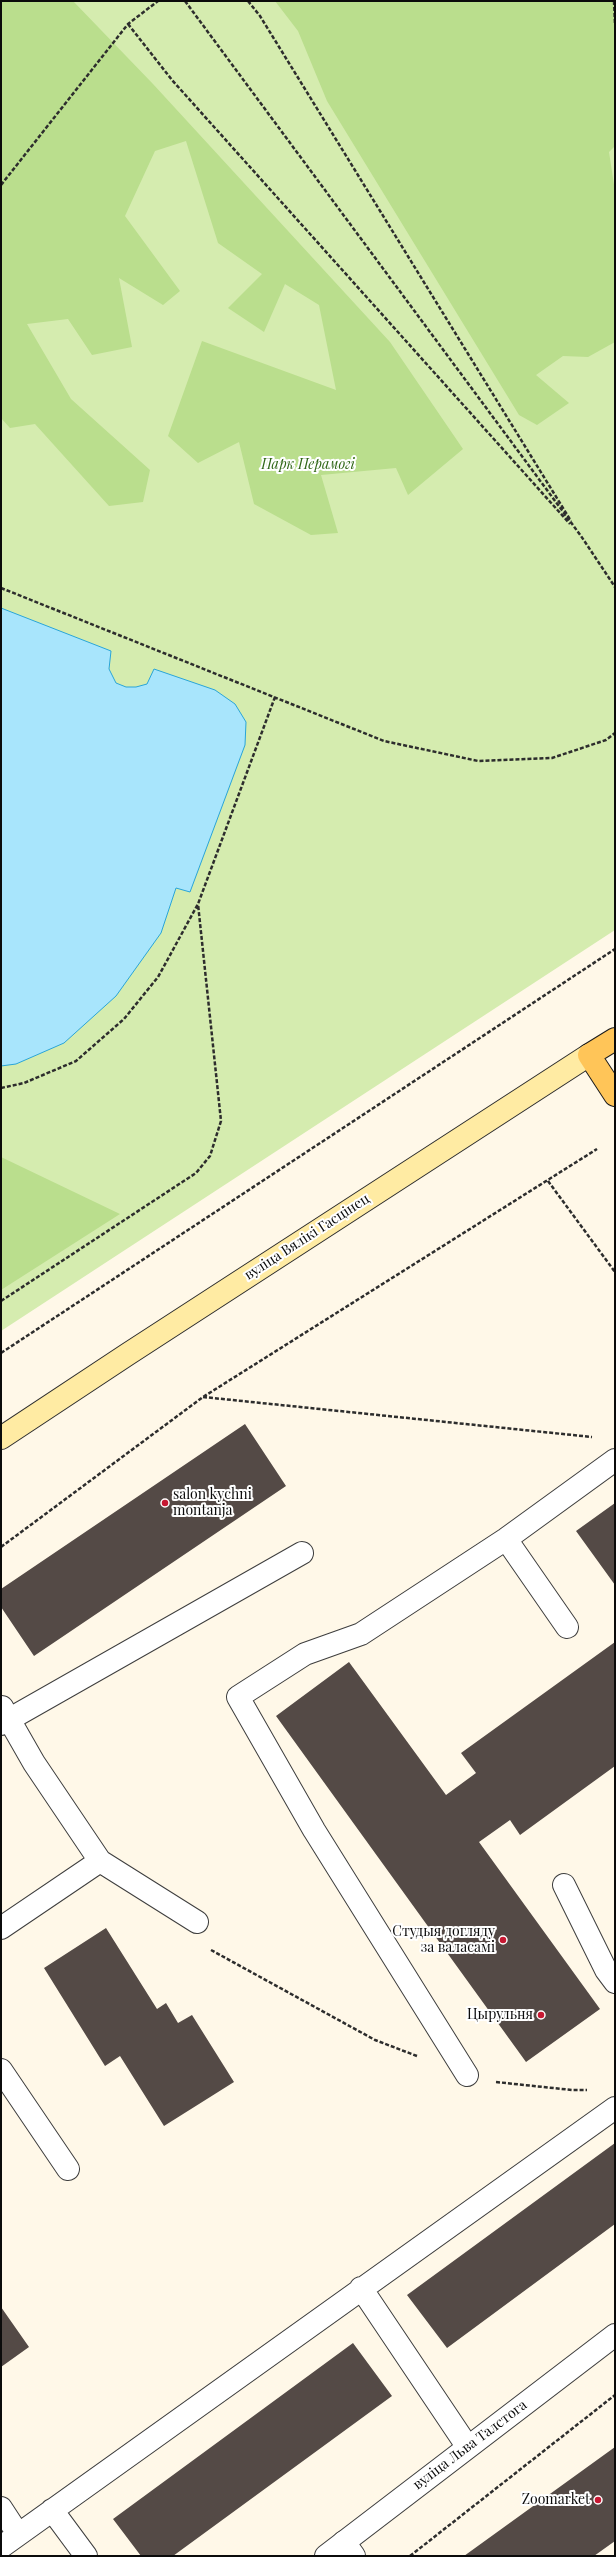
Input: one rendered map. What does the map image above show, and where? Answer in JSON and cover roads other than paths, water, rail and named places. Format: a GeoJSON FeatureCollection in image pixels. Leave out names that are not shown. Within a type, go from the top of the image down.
{"type":"FeatureCollection","features":[{"type":"Feature","properties":{"kind":"main road","name":"вуліца Вялікі Гасцінец"},"geometry":{"type":"LineString","coordinates":[[1,1438],[615,1038]]}},
{"type":"Feature","properties":{"kind":"main road"},"geometry":{"type":"LineString","coordinates":[[589,1055],[615,1095]]}},
{"type":"Feature","properties":{"kind":"street"},"geometry":{"type":"LineString","coordinates":[[467,2075],[314,1830],[238,1697],[305,1654],[361,1634],[506,1539],[615,1460]]}},
{"type":"Feature","properties":{"kind":"street"},"geometry":{"type":"LineString","coordinates":[[506,1539],[568,1627]]}},
{"type":"Feature","properties":{"kind":"street"},"geometry":{"type":"LineString","coordinates":[[197,1922],[100,1861],[4,1716],[302,1553]]}},
{"type":"Feature","properties":{"kind":"street"},"geometry":{"type":"LineString","coordinates":[[1,1928],[100,1861]]}},
{"type":"Feature","properties":{"kind":"street"},"geometry":{"type":"LineString","coordinates":[[564,1885],[612,1972]]}},
{"type":"Feature","properties":{"kind":"street"},"geometry":{"type":"LineString","coordinates":[[1,2070],[68,2169]]}},
{"type":"Feature","properties":{"kind":"street"},"geometry":{"type":"LineString","coordinates":[[1,2547],[361,2288],[615,2108]]}},
{"type":"Feature","properties":{"kind":"street"},"geometry":{"type":"LineString","coordinates":[[361,2288],[467,2446]]}},
{"type":"Feature","properties":{"kind":"street","name":"вуліца Льва Талстога"},"geometry":{"type":"LineString","coordinates":[[326,2556],[349,2549],[467,2446],[615,2335]]}},
{"type":"Feature","properties":{"kind":"street"},"geometry":{"type":"LineString","coordinates":[[1,2508],[18,2534]]}},
{"type":"Feature","properties":{"kind":"street"},"geometry":{"type":"LineString","coordinates":[[52,2510],[86,2556]]}},
{"type":"Feature","properties":{"kind":"water"},"geometry":{"type":"Polygon","coordinates":[[[1,608],[111,651],[109,669],[116,683],[126,687],[136,687],[147,684],[154,669],[215,690],[235,704],[246,722],[245,745],[190,892],[176,888],[161,933],[116,996],[64,1043],[16,1064],[1,1066],[1,608]]]}},
{"type":"Feature","properties":{"kind":"place","name":"salon kychni montanja"},"geometry":{"type":"Point","coordinates":[165,1503]}},
{"type":"Feature","properties":{"kind":"place","name":"Студыя догляду за валасамі"},"geometry":{"type":"Point","coordinates":[503,1940]}},
{"type":"Feature","properties":{"kind":"place","name":"Цырульня"},"geometry":{"type":"Point","coordinates":[541,2015]}},
{"type":"Feature","properties":{"kind":"place","name":"Zoomarket"},"geometry":{"type":"Point","coordinates":[598,2500]}},
{"type":"Feature","properties":{"kind":"park label","name":"Парк Перамогі"},"geometry":{"type":"Point","coordinates":[308,465]}}]}
